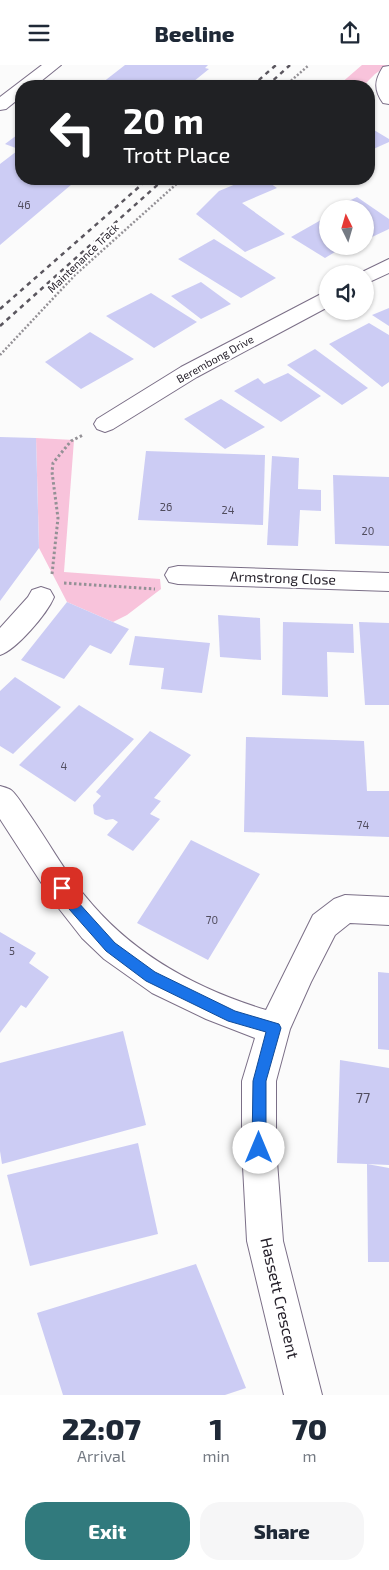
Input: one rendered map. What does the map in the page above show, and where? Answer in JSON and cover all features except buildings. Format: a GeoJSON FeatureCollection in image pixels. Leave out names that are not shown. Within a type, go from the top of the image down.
{"type":"FeatureCollection","features":[{"type":"Feature","properties":{"kind":"street"},"geometry":{"type":"LineString","coordinates":[[32,80],[53,65]]}},
{"type":"Feature","properties":{"kind":"street"},"geometry":{"type":"LineString","coordinates":[[389,71],[383,84],[389,99]]}},
{"type":"Feature","properties":{"kind":"street"},"geometry":{"type":"LineString","coordinates":[[0,86],[15,87]]}},
{"type":"Feature","properties":{"kind":"street"},"geometry":{"type":"LineString","coordinates":[[0,105],[15,93]]}},
{"type":"Feature","properties":{"kind":"street"},"geometry":{"type":"LineString","coordinates":[[374,273],[389,265]]}},
{"type":"Feature","properties":{"kind":"street","name":"Berembong Drive"},"geometry":{"type":"LineString","coordinates":[[105,424],[189,372],[319,303]]}},
{"type":"Feature","properties":{"kind":"street","name":"Armstrong Close"},"geometry":{"type":"LineString","coordinates":[[173,574],[389,582]]}},
{"type":"Feature","properties":{"kind":"street"},"geometry":{"type":"LineString","coordinates":[[0,645],[39,602],[46,589]]}},
{"type":"Feature","properties":{"kind":"street"},"geometry":{"type":"LineString","coordinates":[[0,798],[19,821],[73,905],[110,947],[151,977],[200,1002],[233,1016],[274,1028]]}},
{"type":"Feature","properties":{"kind":"street","name":"Hassett Crescent"},"geometry":{"type":"LineString","coordinates":[[303,1395],[265,1241],[259,1148],[259,1081],[274,1028],[324,925],[346,909],[389,911]]}},
{"type":"Feature","properties":{"kind":"path"},"geometry":{"type":"LineString","coordinates":[[292,80],[309,65]]}},
{"type":"Feature","properties":{"kind":"path","name":"Maintenance Track"},"geometry":{"type":"LineString","coordinates":[[0,355],[76,275],[175,185]]}},
{"type":"Feature","properties":{"kind":"path"},"geometry":{"type":"LineString","coordinates":[[71,441],[53,463],[52,472],[58,518],[46,589],[173,574]]}},
{"type":"Feature","properties":{"kind":"shaded area"},"geometry":{"type":"Polygon","coordinates":[[[362,65],[388,65],[369,80],[345,80],[362,65]]]}},
{"type":"Feature","properties":{"kind":"shaded area"},"geometry":{"type":"Polygon","coordinates":[[[36,438],[74,440],[64,572],[160,579],[161,589],[127,615],[113,622],[67,602],[39,548],[36,438]]]}},
{"type":"Feature","properties":{"kind":"railway"},"geometry":{"type":"LineString","coordinates":[[259,80],[276,65]]}},
{"type":"Feature","properties":{"kind":"railway"},"geometry":{"type":"LineString","coordinates":[[274,80],[290,65]]}},
{"type":"Feature","properties":{"kind":"railway"},"geometry":{"type":"LineString","coordinates":[[0,309],[141,185]]}},
{"type":"Feature","properties":{"kind":"railway"},"geometry":{"type":"LineString","coordinates":[[0,326],[157,185]]}},
{"type":"Feature","properties":{"kind":"route"},"geometry":{"type":"LineString","coordinates":[[62,888],[73,905],[110,947],[151,977],[200,1002],[233,1016],[274,1028],[259,1081],[259,1148]]}}]}
